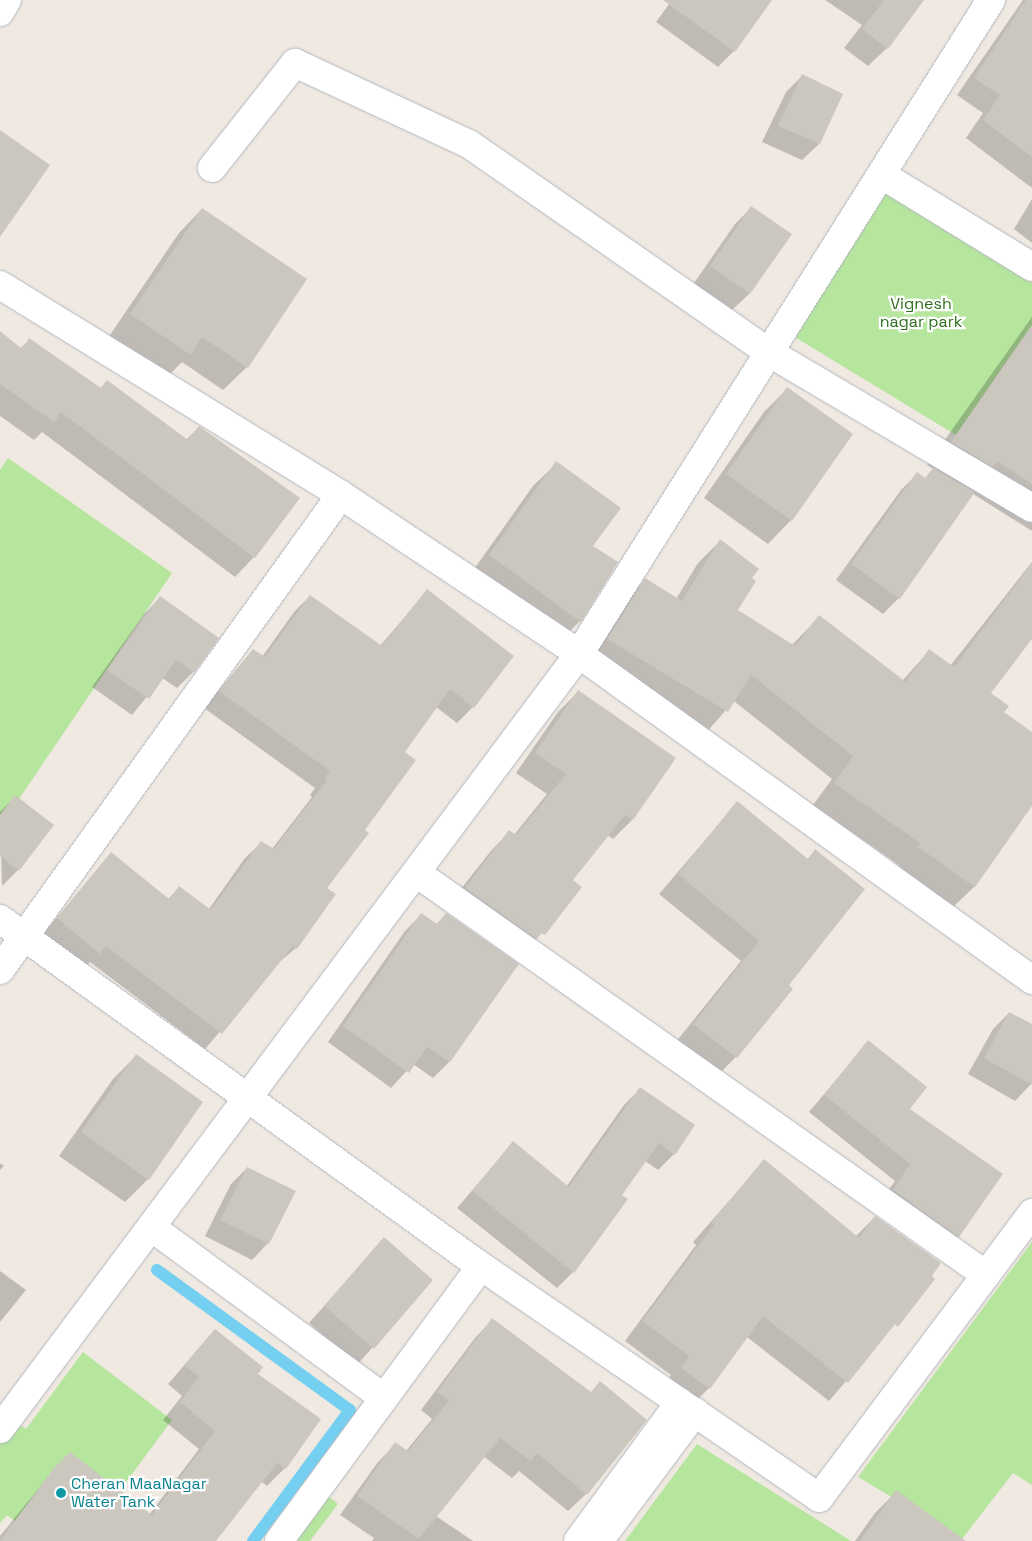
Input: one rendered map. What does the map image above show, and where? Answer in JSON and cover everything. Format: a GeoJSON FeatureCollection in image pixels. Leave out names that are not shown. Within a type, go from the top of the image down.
{"type":"FeatureCollection","features":[{"type":"Feature","properties":{"kind":"street"},"geometry":{"type":"LineString","coordinates":[[0,12],[7,0]]}},
{"type":"Feature","properties":{"kind":"street"},"geometry":{"type":"LineString","coordinates":[[0,1429],[246,1099],[418,874],[580,654],[991,0]]}},
{"type":"Feature","properties":{"kind":"street"},"geometry":{"type":"LineString","coordinates":[[212,168],[295,63],[469,144],[770,353],[1032,508]]}},
{"type":"Feature","properties":{"kind":"street"},"geometry":{"type":"LineString","coordinates":[[882,175],[1032,267]]}},
{"type":"Feature","properties":{"kind":"street"},"geometry":{"type":"LineString","coordinates":[[0,285],[341,495],[580,654],[1032,980]]}},
{"type":"Feature","properties":{"kind":"street"},"geometry":{"type":"LineString","coordinates":[[0,970],[341,495]]}},
{"type":"Feature","properties":{"kind":"street"},"geometry":{"type":"LineString","coordinates":[[418,874],[986,1275]]}},
{"type":"Feature","properties":{"kind":"street"},"geometry":{"type":"LineString","coordinates":[[0,919],[246,1099],[481,1266],[820,1498],[1032,1213]]}},
{"type":"Feature","properties":{"kind":"street"},"geometry":{"type":"LineString","coordinates":[[151,1227],[384,1398]]}},
{"type":"Feature","properties":{"kind":"street"},"geometry":{"type":"LineString","coordinates":[[279,1541],[481,1266]]}},
{"type":"Feature","properties":{"kind":"street"},"geometry":{"type":"LineString","coordinates":[[578,1541],[688,1407]]}},
{"type":"Feature","properties":{"kind":"street"},"geometry":{"type":"LineString","coordinates":[[599,1541],[688,1407]]}},
{"type":"Feature","properties":{"kind":"green space","name":"Vignesh nagar park"},"geometry":{"type":"Polygon","coordinates":[[[886,190],[1032,281],[1032,325],[956,435],[793,336],[886,190]]]}},
{"type":"Feature","properties":{"kind":"green space"},"geometry":{"type":"Polygon","coordinates":[[[8,458],[172,573],[0,827],[0,470],[8,458]]]}},
{"type":"Feature","properties":{"kind":"green space"},"geometry":{"type":"Polygon","coordinates":[[[1032,1242],[1032,1485],[1013,1473],[962,1539],[858,1477],[1032,1242]]]}},
{"type":"Feature","properties":{"kind":"green space"},"geometry":{"type":"Polygon","coordinates":[[[83,1352],[172,1420],[87,1535],[41,1541],[7,1515],[0,1523],[0,1436],[12,1419],[26,1429],[83,1352]]]}},
{"type":"Feature","properties":{"kind":"green space"},"geometry":{"type":"Polygon","coordinates":[[[697,1444],[851,1541],[625,1541],[697,1444]]]}},
{"type":"Feature","properties":{"kind":"green space"},"geometry":{"type":"Polygon","coordinates":[[[325,1493],[338,1504],[310,1541],[289,1541],[325,1493]]]}},
{"type":"Feature","properties":{"kind":"building"},"geometry":{"type":"Polygon","coordinates":[[[663,0],[772,0],[735,52],[663,0]]]}},
{"type":"Feature","properties":{"kind":"building"},"geometry":{"type":"Polygon","coordinates":[[[884,0],[924,0],[888,49],[862,29],[884,0]]]}},
{"type":"Feature","properties":{"kind":"building"},"geometry":{"type":"Polygon","coordinates":[[[1026,0],[1032,0],[1032,157],[983,120],[1000,95],[974,78],[1026,0]]]}},
{"type":"Feature","properties":{"kind":"building"},"geometry":{"type":"Polygon","coordinates":[[[802,74],[843,94],[820,144],[778,126],[802,74]]]}},
{"type":"Feature","properties":{"kind":"building"},"geometry":{"type":"Polygon","coordinates":[[[0,130],[50,165],[0,237],[0,130]]]}},
{"type":"Feature","properties":{"kind":"building"},"geometry":{"type":"Polygon","coordinates":[[[751,206],[792,234],[750,294],[710,266],[751,206]]]}},
{"type":"Feature","properties":{"kind":"building"},"geometry":{"type":"Polygon","coordinates":[[[202,208],[307,279],[248,368],[202,337],[191,355],[130,314],[202,208]]]}},
{"type":"Feature","properties":{"kind":"building"},"geometry":{"type":"Polygon","coordinates":[[[1032,325],[1032,484],[997,461],[993,467],[951,442],[1032,325]]]}},
{"type":"Feature","properties":{"kind":"building"},"geometry":{"type":"Polygon","coordinates":[[[0,331],[22,349],[29,338],[101,388],[107,380],[188,440],[199,426],[300,498],[255,558],[61,412],[54,422],[0,384],[0,331]]]}},
{"type":"Feature","properties":{"kind":"building"},"geometry":{"type":"Polygon","coordinates":[[[787,387],[853,434],[792,521],[726,474],[787,387]]]}},
{"type":"Feature","properties":{"kind":"building"},"geometry":{"type":"Polygon","coordinates":[[[556,461],[621,508],[593,546],[618,562],[581,622],[489,555],[556,461]]]}},
{"type":"Feature","properties":{"kind":"building"},"geometry":{"type":"Polygon","coordinates":[[[933,468],[975,492],[900,599],[851,564],[917,472],[925,478],[933,468]]]}},
{"type":"Feature","properties":{"kind":"building"},"geometry":{"type":"Polygon","coordinates":[[[720,539],[759,569],[752,578],[756,581],[738,610],[795,646],[819,615],[906,682],[929,649],[954,667],[1032,563],[1032,639],[991,693],[1009,706],[1004,712],[1032,732],[1032,806],[975,887],[918,847],[920,843],[834,783],[853,756],[751,675],[728,712],[607,639],[645,578],[682,601],[720,539]]]}},
{"type":"Feature","properties":{"kind":"building"},"geometry":{"type":"Polygon","coordinates":[[[427,589],[514,656],[474,708],[450,689],[405,752],[416,760],[365,830],[369,833],[327,888],[336,894],[297,949],[293,946],[222,1034],[106,946],[100,954],[57,918],[111,852],[169,899],[179,886],[211,910],[261,841],[274,849],[327,780],[325,778],[330,771],[219,691],[253,649],[265,657],[310,595],[382,646],[427,589]]]}},
{"type":"Feature","properties":{"kind":"building"},"geometry":{"type":"Polygon","coordinates":[[[160,596],[219,638],[194,673],[176,660],[149,699],[107,670],[160,596]]]}},
{"type":"Feature","properties":{"kind":"building"},"geometry":{"type":"Polygon","coordinates":[[[578,690],[676,758],[633,820],[625,815],[573,880],[582,887],[545,935],[541,933],[537,939],[465,888],[509,830],[516,835],[566,774],[535,753],[578,690]]]}},
{"type":"Feature","properties":{"kind":"building"},"geometry":{"type":"Polygon","coordinates":[[[15,795],[54,825],[19,871],[0,856],[0,815],[15,795]]]}},
{"type":"Feature","properties":{"kind":"building"},"geometry":{"type":"Polygon","coordinates":[[[737,801],[808,859],[815,849],[865,889],[789,985],[793,989],[737,1058],[693,1024],[759,941],[678,874],[737,801]]]}},
{"type":"Feature","properties":{"kind":"building"},"geometry":{"type":"Polygon","coordinates":[[[421,913],[437,924],[446,913],[519,964],[450,1062],[427,1047],[409,1073],[343,1026],[421,913]]]}},
{"type":"Feature","properties":{"kind":"building"},"geometry":{"type":"Polygon","coordinates":[[[1009,1012],[1032,1024],[1032,1085],[984,1058],[1009,1012]]]}},
{"type":"Feature","properties":{"kind":"building"},"geometry":{"type":"Polygon","coordinates":[[[868,1040],[927,1087],[910,1109],[1003,1174],[959,1237],[893,1190],[910,1164],[824,1095],[868,1040]]]}},
{"type":"Feature","properties":{"kind":"building"},"geometry":{"type":"Polygon","coordinates":[[[136,1054],[203,1102],[149,1180],[81,1132],[136,1054]]]}},
{"type":"Feature","properties":{"kind":"building"},"geometry":{"type":"Polygon","coordinates":[[[640,1087],[695,1125],[675,1155],[659,1143],[622,1195],[628,1199],[574,1273],[472,1191],[513,1141],[569,1187],[640,1087]]]}},
{"type":"Feature","properties":{"kind":"building"},"geometry":{"type":"Polygon","coordinates":[[[764,1159],[859,1238],[875,1216],[941,1263],[932,1276],[935,1279],[898,1327],[895,1324],[848,1383],[763,1316],[710,1389],[681,1368],[689,1356],[642,1321],[714,1225],[711,1223],[764,1159]]]}},
{"type":"Feature","properties":{"kind":"building"},"geometry":{"type":"Polygon","coordinates":[[[247,1167],[296,1191],[269,1244],[220,1220],[247,1167]]]}},
{"type":"Feature","properties":{"kind":"building"},"geometry":{"type":"Polygon","coordinates":[[[384,1237],[433,1280],[374,1349],[324,1306],[384,1237]]]}},
{"type":"Feature","properties":{"kind":"building"},"geometry":{"type":"Polygon","coordinates":[[[492,1318],[591,1392],[600,1381],[647,1420],[587,1495],[537,1453],[531,1461],[500,1438],[419,1539],[357,1496],[395,1442],[408,1451],[449,1400],[437,1392],[492,1318]]]}},
{"type":"Feature","properties":{"kind":"building"},"geometry":{"type":"Polygon","coordinates":[[[215,1329],[263,1367],[258,1374],[321,1419],[286,1469],[277,1463],[216,1541],[0,1541],[54,1468],[70,1452],[152,1515],[215,1431],[180,1402],[199,1377],[184,1365],[215,1329]]]}},
{"type":"Feature","properties":{"kind":"building"},"geometry":{"type":"Polygon","coordinates":[[[896,1490],[966,1541],[860,1541],[896,1490]]]}},
{"type":"Feature","properties":{"kind":"waterway"},"geometry":{"type":"LineString","coordinates":[[157,1270],[350,1410],[253,1541]]}},
{"type":"Feature","properties":{"kind":"place","name":"Cheran MaaNagar Water Tank"},"geometry":{"type":"Point","coordinates":[61,1493]}}]}
